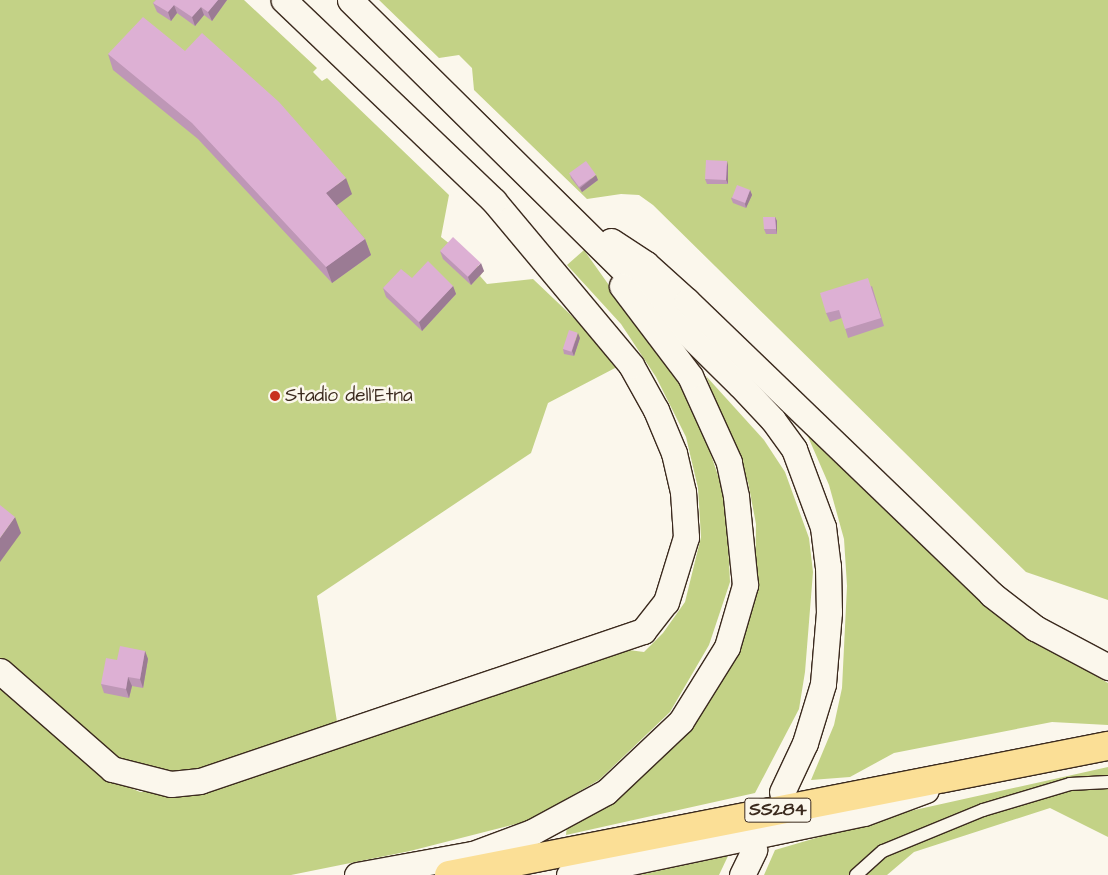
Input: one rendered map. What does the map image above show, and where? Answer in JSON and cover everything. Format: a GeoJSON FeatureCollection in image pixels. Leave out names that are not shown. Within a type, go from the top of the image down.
{"type":"FeatureCollection","features":[{"type":"Feature","properties":{"kind":"main road","name":"SS284"},"geometry":{"type":"LineString","coordinates":[[449,875],[1108,746]]}},
{"type":"Feature","properties":{"kind":"street"},"geometry":{"type":"LineString","coordinates":[[0,671],[112,769],[170,784],[200,781],[642,631],[666,602],[686,537],[683,492],[674,453],[656,410],[631,365],[494,201],[284,0]]}},
{"type":"Feature","properties":{"kind":"street"},"geometry":{"type":"LineString","coordinates":[[350,0],[564,208],[773,420],[794,449],[823,527],[828,566],[829,612],[823,684],[805,743],[782,792]]}},
{"type":"Feature","properties":{"kind":"street"},"geometry":{"type":"LineString","coordinates":[[564,208],[646,264],[991,594],[1035,628],[1108,668]]}},
{"type":"Feature","properties":{"kind":"street"},"geometry":{"type":"LineString","coordinates":[[357,875],[474,854],[532,832],[606,792],[681,721],[727,647],[745,585],[736,496],[729,462],[690,376],[564,208]]}},
{"type":"Feature","properties":{"kind":"street"},"geometry":{"type":"LineString","coordinates":[[569,875],[864,813],[978,771]]}},
{"type":"Feature","properties":{"kind":"street"},"geometry":{"type":"LineString","coordinates":[[742,875],[754,850]]}},
{"type":"Feature","properties":{"kind":"lane"},"geometry":{"type":"LineString","coordinates":[[856,875],[883,851],[983,810],[1070,784],[1108,782]]}},
{"type":"Feature","properties":{"kind":"green space","name":"Stadio dell'Etna"},"geometry":{"type":"Polygon","coordinates":[[[0,0],[244,0],[317,68],[313,72],[322,81],[327,78],[449,195],[441,237],[484,271],[480,276],[487,284],[533,279],[595,338],[617,367],[548,403],[531,453],[317,596],[338,728],[172,777],[116,763],[83,738],[0,659],[0,0]]]}},
{"type":"Feature","properties":{"kind":"green space"},"geometry":{"type":"Polygon","coordinates":[[[379,0],[1108,0],[1108,600],[1026,572],[653,205],[639,195],[621,194],[587,199],[474,90],[472,68],[459,55],[439,58],[379,0]]]}},
{"type":"Feature","properties":{"kind":"green space"},"geometry":{"type":"Polygon","coordinates":[[[584,250],[694,405],[726,499],[730,582],[709,645],[670,712],[599,780],[528,821],[410,851],[291,875],[0,875],[0,686],[100,775],[140,792],[184,792],[621,649],[644,652],[663,633],[685,602],[701,537],[698,488],[686,437],[656,377],[621,324],[567,265],[584,250]]]}},
{"type":"Feature","properties":{"kind":"green space"},"geometry":{"type":"Polygon","coordinates":[[[706,376],[764,440],[785,472],[809,538],[813,572],[805,672],[799,709],[755,793],[566,835],[567,825],[687,729],[716,691],[740,645],[755,592],[756,524],[748,482],[706,376]]]}},
{"type":"Feature","properties":{"kind":"green space"},"geometry":{"type":"Polygon","coordinates":[[[806,432],[1011,626],[1108,683],[1108,725],[1052,722],[894,753],[850,777],[811,780],[834,725],[842,688],[847,586],[844,539],[829,485],[806,432]]]}},
{"type":"Feature","properties":{"kind":"green space"},"geometry":{"type":"Polygon","coordinates":[[[1108,767],[1108,837],[1050,808],[914,852],[887,875],[764,875],[775,850],[901,813],[1108,767]]]}},
{"type":"Feature","properties":{"kind":"green space"},"geometry":{"type":"Polygon","coordinates":[[[728,856],[719,875],[639,875],[728,856]]]}},
{"type":"Feature","properties":{"kind":"building"},"geometry":{"type":"Polygon","coordinates":[[[156,0],[218,0],[208,12],[201,7],[192,17],[174,5],[168,12],[153,3],[156,0]]]}},
{"type":"Feature","properties":{"kind":"building"},"geometry":{"type":"Polygon","coordinates":[[[143,17],[185,51],[202,33],[279,102],[346,178],[326,193],[365,239],[326,267],[192,123],[108,54],[143,17]]]}},
{"type":"Feature","properties":{"kind":"building"},"geometry":{"type":"Polygon","coordinates":[[[706,160],[727,161],[726,180],[705,179],[706,160]]]}},
{"type":"Feature","properties":{"kind":"building"},"geometry":{"type":"Polygon","coordinates":[[[586,161],[596,175],[579,187],[569,173],[586,161]]]}},
{"type":"Feature","properties":{"kind":"building"},"geometry":{"type":"Polygon","coordinates":[[[737,185],[750,190],[745,203],[732,198],[737,185]]]}},
{"type":"Feature","properties":{"kind":"building"},"geometry":{"type":"Polygon","coordinates":[[[763,217],[775,217],[776,229],[764,229],[763,217]]]}},
{"type":"Feature","properties":{"kind":"building"},"geometry":{"type":"Polygon","coordinates":[[[453,237],[481,263],[468,277],[440,251],[453,237]]]}},
{"type":"Feature","properties":{"kind":"building"},"geometry":{"type":"Polygon","coordinates":[[[428,261],[453,286],[419,322],[383,288],[401,269],[412,278],[428,261]]]}},
{"type":"Feature","properties":{"kind":"building"},"geometry":{"type":"Polygon","coordinates":[[[868,278],[881,318],[845,329],[839,310],[826,313],[820,293],[868,278]]]}},
{"type":"Feature","properties":{"kind":"building"},"geometry":{"type":"Polygon","coordinates":[[[569,330],[578,333],[571,352],[563,349],[569,330]]]}},
{"type":"Feature","properties":{"kind":"building"},"geometry":{"type":"Polygon","coordinates":[[[0,505],[15,517],[0,538],[0,505]]]}},
{"type":"Feature","properties":{"kind":"building"},"geometry":{"type":"Polygon","coordinates":[[[120,646],[145,651],[140,679],[128,677],[126,689],[101,684],[106,658],[117,660],[120,646]]]}},
{"type":"Feature","properties":{"kind":"place","name":"Stadio dell'Etna"},"geometry":{"type":"Point","coordinates":[275,396]}}]}
